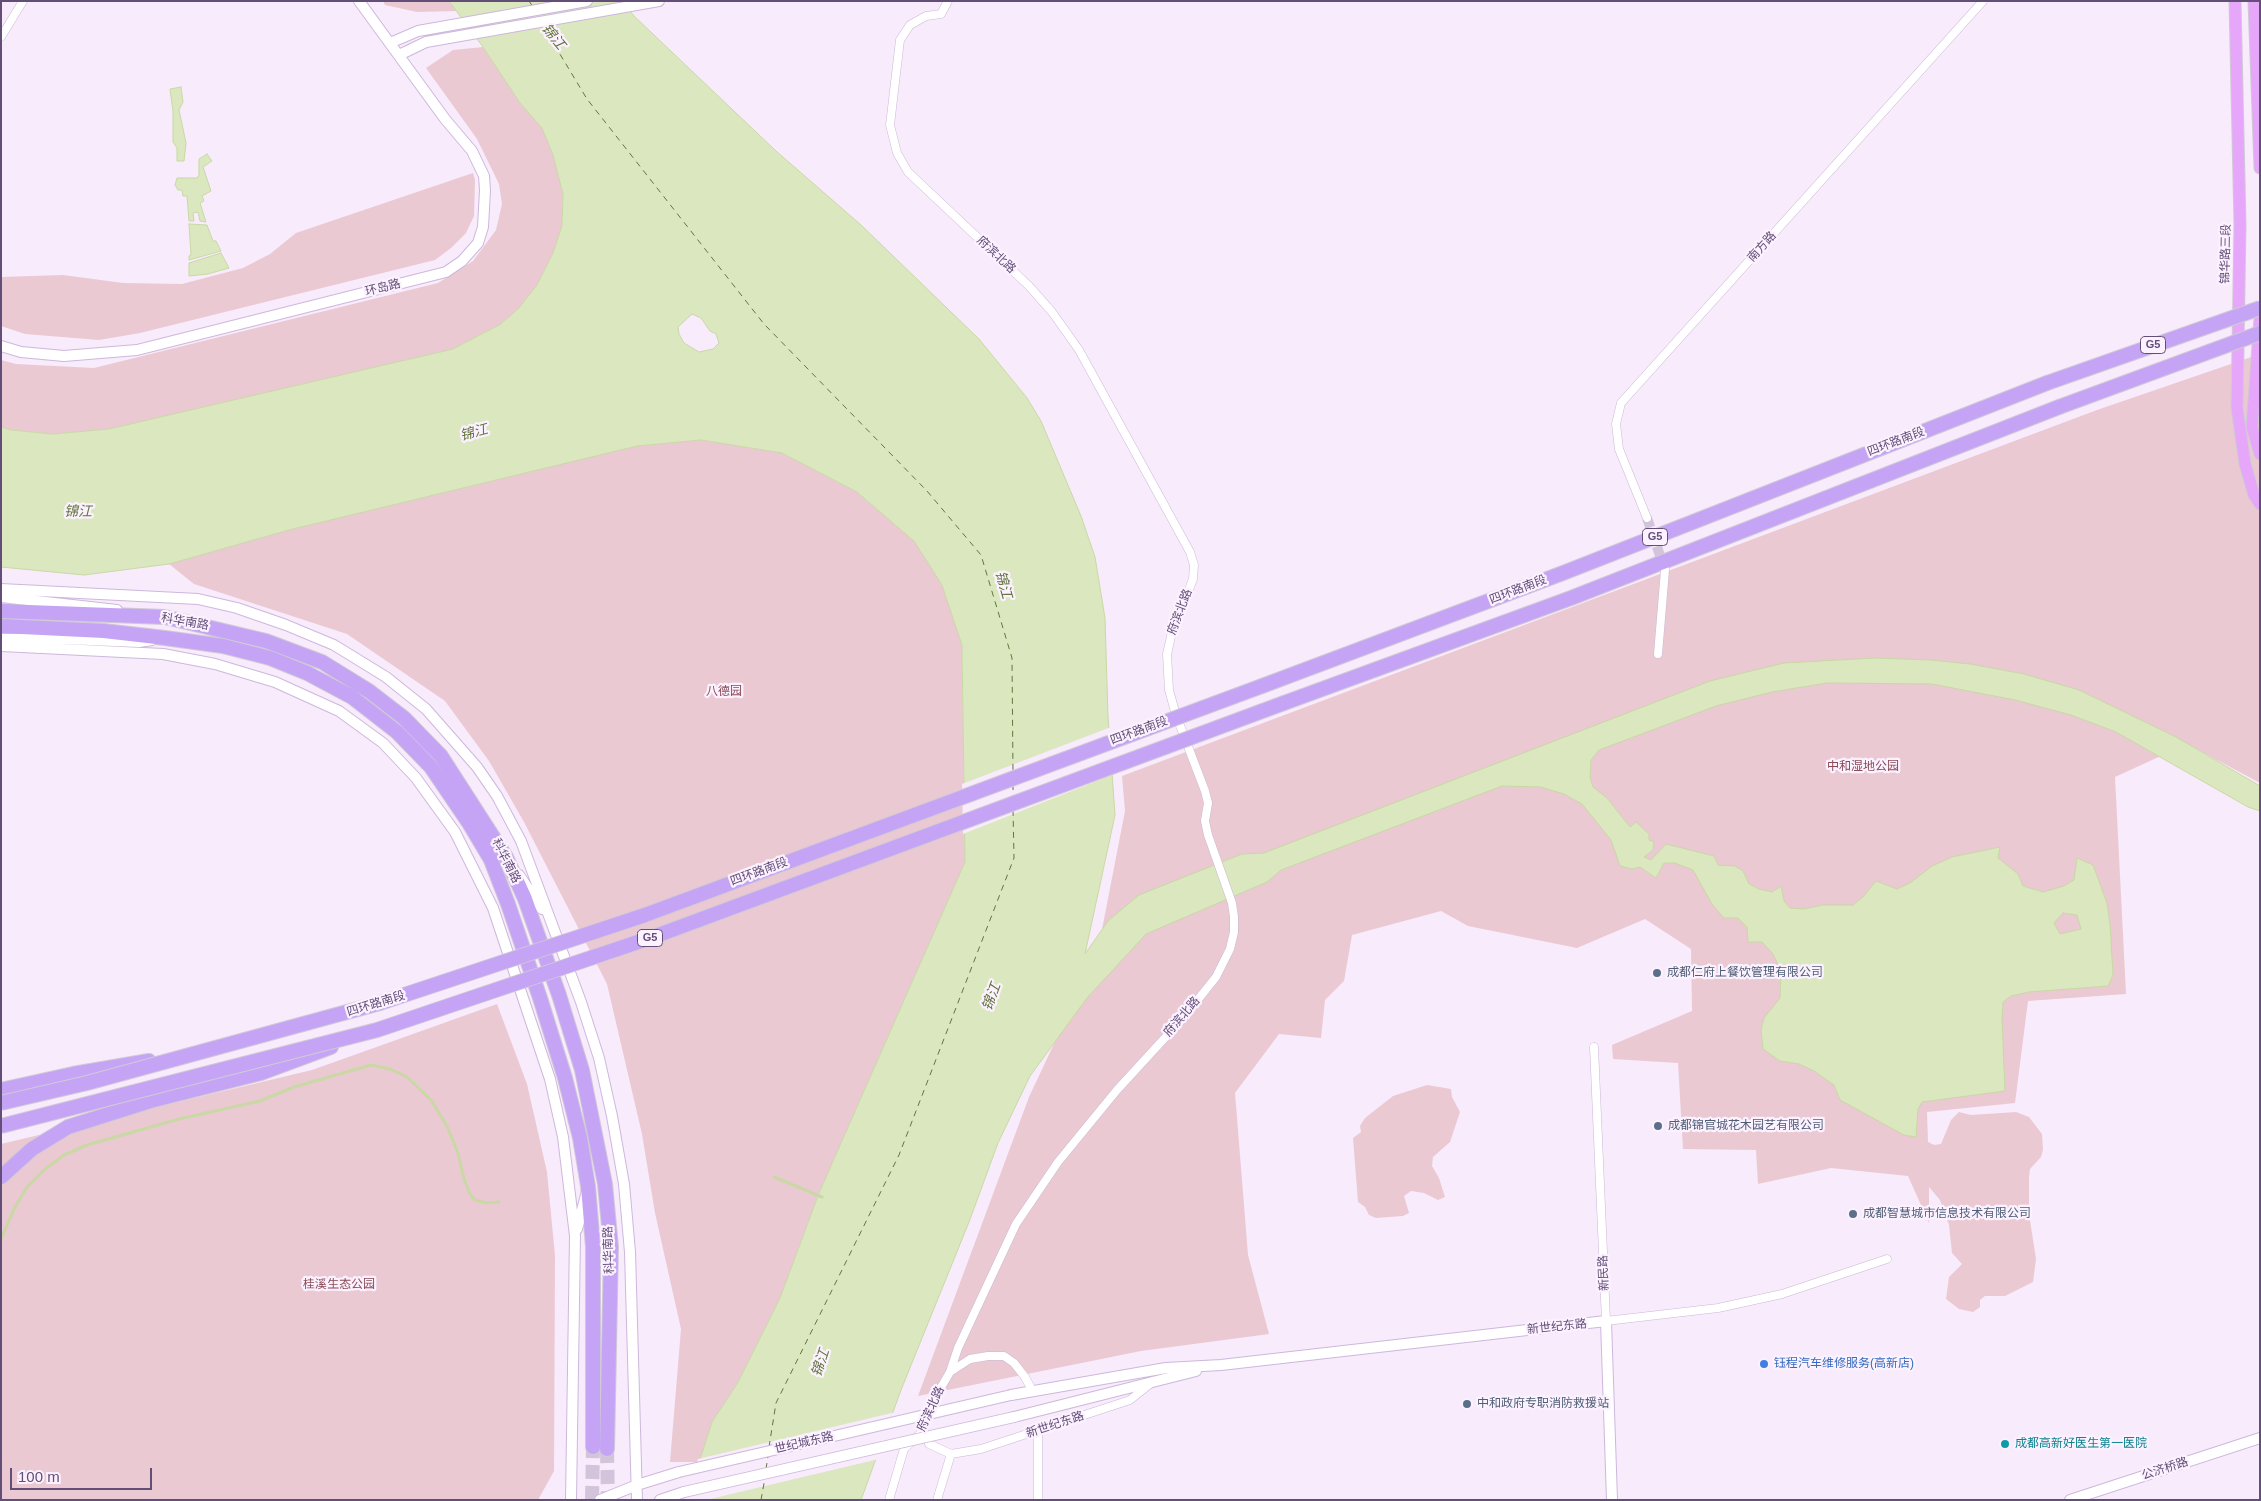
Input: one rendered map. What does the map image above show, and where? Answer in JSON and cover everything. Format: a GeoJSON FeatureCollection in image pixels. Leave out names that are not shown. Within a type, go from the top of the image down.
{"type":"FeatureCollection","features":[{"type":"Feature","properties":{"kind":"highway","name":"四环路南段"},"geometry":{"type":"LineString","coordinates":[[1,1103],[214,1049],[380,1003],[645,915],[1572,570],[2047,383],[2260,308]]}},
{"type":"Feature","properties":{"kind":"highway","name":"四环路南段"},"geometry":{"type":"LineString","coordinates":[[1,1126],[377,1030],[653,937],[1572,598],[2059,407],[2260,333]]}},
{"type":"Feature","properties":{"kind":"highway","name":"科华南路"},"geometry":{"type":"LineString","coordinates":[[1,611],[165,617],[266,641],[322,662],[369,691],[404,718],[440,756],[506,856],[559,995],[582,1070],[605,1184],[611,1246],[608,1449]]}},
{"type":"Feature","properties":{"kind":"highway","name":"科华南路"},"geometry":{"type":"LineString","coordinates":[[1,626],[104,631],[165,638],[224,646],[270,658],[307,673],[352,697],[397,732],[431,768],[469,823],[491,860],[508,904],[565,1078],[580,1138],[588,1186],[593,1247],[593,1447]]}},
{"type":"Feature","properties":{"kind":"highway"},"geometry":{"type":"LineString","coordinates":[[1,1176],[32,1149],[68,1128],[150,1101],[261,1073],[377,1030]]}},
{"type":"Feature","properties":{"kind":"highway"},"geometry":{"type":"LineString","coordinates":[[1,1090],[73,1074],[214,1049]]}},
{"type":"Feature","properties":{"kind":"main road","name":"环岛路"},"geometry":{"type":"LineString","coordinates":[[1,346],[21,352],[64,356],[137,350],[446,272],[462,260],[478,243],[484,227],[486,190],[484,176],[472,151],[359,1]]}},
{"type":"Feature","properties":{"kind":"main road"},"geometry":{"type":"LineString","coordinates":[[390,43],[418,31],[587,1]]}},
{"type":"Feature","properties":{"kind":"main road"},"geometry":{"type":"LineString","coordinates":[[399,55],[426,42],[659,1]]}},
{"type":"Feature","properties":{"kind":"main road","name":"锦华路三段"},"geometry":{"type":"LineString","coordinates":[[2235,1],[2240,225],[2237,408],[2246,464],[2254,495],[2260,504]]}},
{"type":"Feature","properties":{"kind":"main road"},"geometry":{"type":"LineString","coordinates":[[2254,1],[2258,63],[2260,168]]}},
{"type":"Feature","properties":{"kind":"main road"},"geometry":{"type":"LineString","coordinates":[[2260,318],[2252,426],[2260,454]]}},
{"type":"Feature","properties":{"kind":"main road"},"geometry":{"type":"LineString","coordinates":[[1,590],[198,599],[237,608],[286,625],[342,649],[386,677],[426,709],[477,767],[497,796],[521,841],[581,1002],[599,1058],[624,1184],[630,1252],[637,1500]]}},
{"type":"Feature","properties":{"kind":"main road"},"geometry":{"type":"LineString","coordinates":[[1,597],[43,603],[92,606],[165,617]]}},
{"type":"Feature","properties":{"kind":"main road"},"geometry":{"type":"LineString","coordinates":[[1,639],[139,642],[165,638]]}},
{"type":"Feature","properties":{"kind":"main road"},"geometry":{"type":"LineString","coordinates":[[1,646],[163,654],[215,664],[275,682],[339,711],[383,743],[416,778],[456,832],[492,908],[550,1079],[563,1137],[575,1236],[571,1500]]}},
{"type":"Feature","properties":{"kind":"main road"},"geometry":{"type":"LineString","coordinates":[[506,856],[551,922]]}},
{"type":"Feature","properties":{"kind":"main road"},"geometry":{"type":"LineString","coordinates":[[575,1236],[588,1186]]}},
{"type":"Feature","properties":{"kind":"main road","name":"新世纪东路"},"geometry":{"type":"LineString","coordinates":[[1011,1395],[1166,1368],[1221,1365],[1606,1321]]}},
{"type":"Feature","properties":{"kind":"main road","name":"新民路"},"geometry":{"type":"LineString","coordinates":[[1606,1321],[1612,1500]]}},
{"type":"Feature","properties":{"kind":"main road","name":"新世纪东路"},"geometry":{"type":"LineString","coordinates":[[1014,1417],[1221,1365]]}},
{"type":"Feature","properties":{"kind":"main road","name":"世纪城东路"},"geometry":{"type":"LineString","coordinates":[[600,1500],[636,1485],[679,1472],[1011,1395]]}},
{"type":"Feature","properties":{"kind":"main road","name":"世纪城东路"},"geometry":{"type":"LineString","coordinates":[[660,1500],[684,1492],[1014,1417]]}},
{"type":"Feature","properties":{"kind":"main road","name":"公济桥路"},"geometry":{"type":"LineString","coordinates":[[2070,1500],[2260,1438]]}},
{"type":"Feature","properties":{"kind":"street"},"geometry":{"type":"LineString","coordinates":[[1,36],[23,1]]}},
{"type":"Feature","properties":{"kind":"street","name":"府滨北路"},"geometry":{"type":"LineString","coordinates":[[889,1500],[904,1450],[924,1431],[929,1408],[950,1372],[958,1348],[1022,1216],[1058,1162],[1117,1090],[1184,1017],[1216,977],[1230,949],[1234,932],[1232,903],[1213,853],[1205,822],[1208,803],[1205,791],[1176,716],[1169,690],[1167,654],[1175,619],[1193,579],[1194,566],[1190,552],[1079,350],[1052,312],[1029,286],[908,172],[897,152],[890,125],[900,40],[910,25],[926,16],[941,14],[948,1]]}},
{"type":"Feature","properties":{"kind":"street","name":"南方路"},"geometry":{"type":"LineString","coordinates":[[1647,518],[1619,449],[1616,424],[1622,403],[1983,1]]}},
{"type":"Feature","properties":{"kind":"street"},"geometry":{"type":"LineString","coordinates":[[1658,654],[1665,570]]}},
{"type":"Feature","properties":{"kind":"street","name":"新民路"},"geometry":{"type":"LineString","coordinates":[[1594,1047],[1606,1321]]}},
{"type":"Feature","properties":{"kind":"street","name":"新世纪东路"},"geometry":{"type":"LineString","coordinates":[[1606,1321],[1718,1308],[1782,1294],[1887,1259]]}},
{"type":"Feature","properties":{"kind":"street","name":"府滨北路"},"geometry":{"type":"LineString","coordinates":[[950,1372],[970,1359],[1004,1356],[1014,1363],[1025,1376],[1032,1392]]}},
{"type":"Feature","properties":{"kind":"street","name":"新世纪东路"},"geometry":{"type":"LineString","coordinates":[[951,1454],[981,1449],[1130,1400],[1153,1382]]}},
{"type":"Feature","properties":{"kind":"street"},"geometry":{"type":"LineString","coordinates":[[1038,1430],[1038,1500]]}},
{"type":"Feature","properties":{"kind":"street"},"geometry":{"type":"LineString","coordinates":[[924,1431],[930,1444],[951,1454],[937,1500]]}},
{"type":"Feature","properties":{"kind":"green space"},"geometry":{"type":"Polygon","coordinates":[[[383,1],[449,1],[457,11],[417,12],[385,5],[383,1]]]}},
{"type":"Feature","properties":{"kind":"green space"},"geometry":{"type":"Polygon","coordinates":[[[483,47],[520,103],[542,128],[553,155],[563,194],[562,226],[553,253],[537,285],[519,308],[501,324],[453,349],[109,429],[53,434],[11,430],[1,427],[1,360],[16,364],[94,368],[438,283],[473,261],[496,230],[502,204],[499,184],[477,139],[426,68],[453,50],[483,47]]]}},
{"type":"Feature","properties":{"kind":"green space"},"geometry":{"type":"Polygon","coordinates":[[[473,173],[475,180],[474,216],[466,233],[435,260],[140,333],[99,340],[25,334],[1,326],[1,277],[63,275],[123,283],[182,284],[243,268],[270,254],[296,233],[473,173]]]}},
{"type":"Feature","properties":{"kind":"green space","name":"中和湿地公园"},"geometry":{"type":"Polygon","coordinates":[[[2260,354],[2260,783],[2187,744],[2115,777],[2126,994],[2028,1001],[2015,1103],[1927,1112],[1928,1142],[1934,1145],[1941,1144],[1951,1120],[1959,1112],[1971,1115],[2016,1112],[2029,1117],[2042,1134],[2043,1150],[2041,1157],[2030,1169],[2029,1177],[2029,1214],[2036,1259],[2033,1282],[2005,1296],[1985,1296],[1980,1300],[1980,1307],[1973,1312],[1959,1309],[1946,1299],[1949,1277],[1962,1264],[1952,1253],[1949,1225],[1940,1200],[1929,1187],[1929,1223],[1908,1176],[1831,1168],[1758,1184],[1756,1150],[1683,1149],[1678,1063],[1613,1059],[1612,1045],[1692,1011],[1691,949],[1645,919],[1577,948],[1468,926],[1441,911],[1352,935],[1344,981],[1325,1000],[1321,1038],[1279,1034],[1235,1093],[1248,1255],[1269,1334],[1141,1351],[918,1396],[1029,1097],[1098,950],[1125,811],[1122,776],[2097,410],[2260,354]]]}},
{"type":"Feature","properties":{"kind":"green space","name":"八德园"},"geometry":{"type":"Polygon","coordinates":[[[701,440],[782,453],[857,492],[914,541],[942,585],[962,645],[965,862],[819,1193],[780,1298],[758,1346],[737,1384],[712,1422],[700,1462],[670,1462],[681,1329],[655,1213],[642,1134],[607,984],[524,822],[489,761],[445,701],[347,634],[194,584],[169,564],[289,530],[637,446],[701,440]]]}},
{"type":"Feature","properties":{"kind":"green space","name":"桂溪生态公园"},"geometry":{"type":"Polygon","coordinates":[[[497,1004],[527,1084],[547,1172],[555,1256],[554,1471],[538,1500],[1,1500],[1,1144],[312,1070],[497,1004]]]}},
{"type":"Feature","properties":{"kind":"green space"},"geometry":{"type":"Polygon","coordinates":[[[1427,1085],[1451,1089],[1452,1097],[1460,1112],[1450,1142],[1433,1157],[1432,1166],[1439,1178],[1445,1197],[1438,1200],[1424,1193],[1411,1191],[1404,1196],[1409,1213],[1403,1216],[1376,1218],[1369,1215],[1365,1207],[1358,1202],[1353,1138],[1361,1132],[1360,1126],[1365,1118],[1393,1096],[1427,1085]]]}},
{"type":"Feature","properties":{"kind":"water","name":"锦江"},"geometry":{"type":"Polygon","coordinates":[[[449,1],[622,1],[634,16],[776,151],[861,225],[979,339],[1027,398],[1041,421],[1081,516],[1095,557],[1105,618],[1108,716],[1115,815],[1085,954],[1108,921],[1139,895],[1242,854],[1264,853],[1710,681],[1784,663],[1875,658],[1931,660],[1970,664],[2024,674],[2079,690],[2176,737],[2260,786],[2260,811],[2248,807],[2116,732],[2071,715],[2015,700],[1932,684],[1827,683],[1772,692],[1716,706],[1599,750],[1591,760],[1590,777],[1593,787],[1607,798],[1630,827],[1636,822],[1649,834],[1649,840],[1654,842],[1653,850],[1644,857],[1651,860],[1666,844],[1714,856],[1718,865],[1735,866],[1743,871],[1749,884],[1759,889],[1772,892],[1781,886],[1784,901],[1790,908],[1804,909],[1822,905],[1853,905],[1863,897],[1876,881],[1897,889],[1910,883],[1932,866],[1952,857],[2000,847],[1998,858],[2018,874],[2023,886],[2043,892],[2064,886],[2074,880],[2077,858],[2093,865],[2107,903],[2110,924],[2113,975],[2108,986],[2029,992],[2011,996],[2003,1002],[2005,1091],[1922,1102],[1918,1109],[1916,1137],[1904,1135],[1840,1100],[1834,1085],[1814,1071],[1799,1064],[1780,1061],[1763,1049],[1761,1030],[1764,1018],[1780,998],[1781,971],[1773,954],[1762,942],[1748,942],[1747,927],[1738,918],[1724,918],[1712,904],[1693,870],[1675,863],[1664,863],[1656,878],[1640,867],[1632,869],[1620,866],[1611,840],[1582,804],[1564,794],[1541,787],[1502,786],[1281,870],[1267,882],[1146,934],[1087,998],[1030,1076],[998,1143],[969,1222],[901,1390],[861,1500],[687,1500],[712,1422],[737,1384],[780,1298],[819,1193],[965,862],[962,645],[942,585],[914,541],[857,492],[782,453],[701,440],[637,446],[289,530],[169,564],[84,575],[1,567],[1,427],[11,430],[53,434],[109,429],[453,349],[501,324],[519,308],[537,285],[553,253],[562,226],[563,194],[553,155],[542,128],[520,103],[483,47],[449,1]],[[692,314],[678,327],[679,334],[684,343],[699,352],[713,349],[719,343],[716,334],[710,331],[701,318],[692,314]],[[2063,913],[2054,923],[2060,934],[2081,929],[2077,915],[2063,913]]]}},
{"type":"Feature","properties":{"kind":"water"},"geometry":{"type":"Polygon","coordinates":[[[181,87],[183,102],[179,110],[186,143],[184,161],[177,161],[177,148],[173,142],[173,111],[170,89],[181,87]]]}},
{"type":"Feature","properties":{"kind":"water"},"geometry":{"type":"Polygon","coordinates":[[[207,154],[212,161],[203,167],[211,191],[202,196],[204,201],[200,203],[206,222],[200,221],[198,212],[193,213],[194,221],[189,221],[187,196],[183,196],[182,190],[178,190],[175,185],[177,178],[197,178],[199,175],[199,159],[207,154]]]}},
{"type":"Feature","properties":{"kind":"water"},"geometry":{"type":"Polygon","coordinates":[[[189,224],[207,225],[213,241],[216,241],[221,251],[189,260],[191,255],[189,224]]]}},
{"type":"Feature","properties":{"kind":"water"},"geometry":{"type":"Polygon","coordinates":[[[221,253],[229,268],[208,274],[189,276],[189,263],[221,253]]]}},
{"type":"Feature","properties":{"kind":"pier"},"geometry":{"type":"Polygon","coordinates":[[[1111,727],[1115,774],[963,834],[962,784],[1111,727]]]}},
{"type":"Feature","properties":{"kind":"pier"},"geometry":{"type":"Polygon","coordinates":[[[896,1412],[879,1459],[706,1500],[687,1500],[686,1495],[698,1459],[896,1412]]]}},
{"type":"Feature","properties":{"kind":"waterway"},"geometry":{"type":"LineString","coordinates":[[1,1239],[14,1209],[27,1187],[44,1170],[64,1155],[87,1145],[179,1119],[260,1101],[294,1087],[371,1065],[390,1069],[407,1077],[431,1100],[447,1126],[458,1153],[464,1179],[470,1194],[475,1200],[486,1203],[499,1202]]}},
{"type":"Feature","properties":{"kind":"waterway"},"geometry":{"type":"LineString","coordinates":[[774,1177],[822,1197]]}},
{"type":"Feature","properties":{"kind":"ferry route"},"geometry":{"type":"LineString","coordinates":[[529,1],[533,7]]}},
{"type":"Feature","properties":{"kind":"ferry route"},"geometry":{"type":"LineString","coordinates":[[543,26],[587,99],[764,324],[927,491],[981,555],[1012,658],[1013,773]]}},
{"type":"Feature","properties":{"kind":"ferry route"},"geometry":{"type":"LineString","coordinates":[[1013,784],[1013,798]]}},
{"type":"Feature","properties":{"kind":"ferry route"},"geometry":{"type":"LineString","coordinates":[[769,1447],[776,1403],[899,1155],[1014,858],[1013,809]]}},
{"type":"Feature","properties":{"kind":"ferry route"},"geometry":{"type":"LineString","coordinates":[[766,1469],[768,1456]]}},
{"type":"Feature","properties":{"kind":"ferry route"},"geometry":{"type":"LineString","coordinates":[[761,1500],[765,1478]]}},
{"type":"Feature","properties":{"kind":"tunnel"},"geometry":{"type":"LineString","coordinates":[[1647,518],[1664,567]]}},
{"type":"Feature","properties":{"kind":"tunnel"},"geometry":{"type":"LineString","coordinates":[[592,1500],[593,1447]]}},
{"type":"Feature","properties":{"kind":"tunnel"},"geometry":{"type":"LineString","coordinates":[[607,1449],[608,1500]]}},
{"type":"Feature","properties":{"kind":"place","name":"成都仁府上餐饮管理有限公司"},"geometry":{"type":"Point","coordinates":[1657,973]}},
{"type":"Feature","properties":{"kind":"place","name":"成都锦官城花木园艺有限公司"},"geometry":{"type":"Point","coordinates":[1658,1126]}},
{"type":"Feature","properties":{"kind":"place","name":"成都智慧城市信息技术有限公司"},"geometry":{"type":"Point","coordinates":[1853,1214]}},
{"type":"Feature","properties":{"kind":"place","name":"钰程汽车维修服务(高新店)"},"geometry":{"type":"Point","coordinates":[1764,1364]}},
{"type":"Feature","properties":{"kind":"place","name":"中和政府专职消防救援站"},"geometry":{"type":"Point","coordinates":[1467,1404]}},
{"type":"Feature","properties":{"kind":"place","name":"成都高新好医生第一医院"},"geometry":{"type":"Point","coordinates":[2005,1444]}}]}
